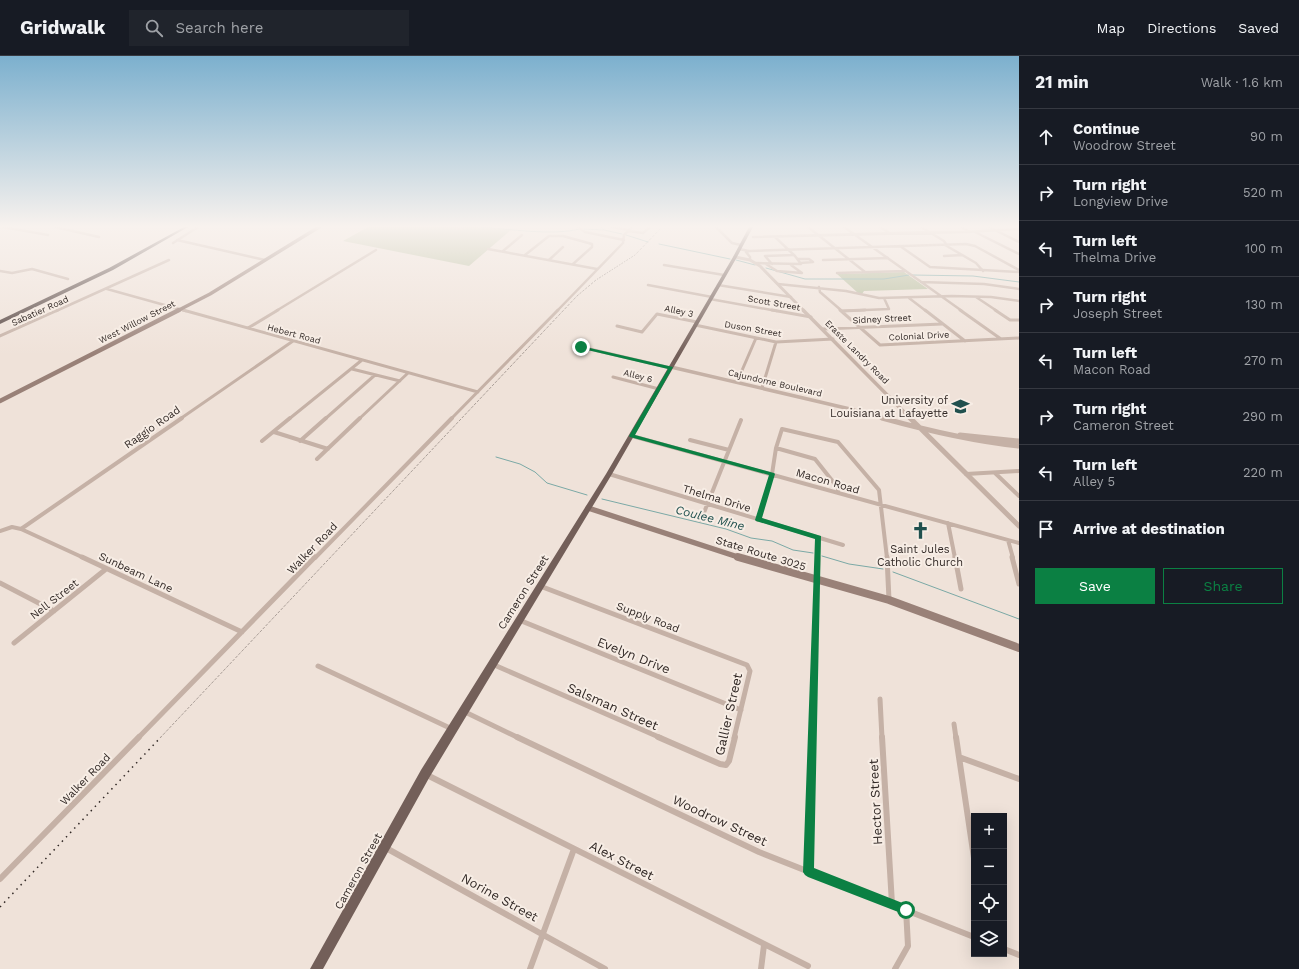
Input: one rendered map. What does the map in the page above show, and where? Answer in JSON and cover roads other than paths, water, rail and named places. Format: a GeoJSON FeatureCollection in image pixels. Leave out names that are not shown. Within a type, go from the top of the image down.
{"type":"FeatureCollection","features":[{"type":"Feature","properties":{"kind":"highway"},"geometry":{"type":"LineString","coordinates":[[0,317],[99,270]]}},
{"type":"Feature","properties":{"kind":"highway"},"geometry":{"type":"LineString","coordinates":[[0,322],[110,270]]}},
{"type":"Feature","properties":{"kind":"main road","name":"West Willow Street"},"geometry":{"type":"LineString","coordinates":[[0,401],[180,310],[214,292],[250,270]]}},
{"type":"Feature","properties":{"kind":"main road","name":"Cameron Street"},"geometry":{"type":"LineString","coordinates":[[316,969],[425,774],[632,436],[727,270]]}},
{"type":"Feature","properties":{"kind":"main road","name":"State Route 3025"},"geometry":{"type":"LineString","coordinates":[[588,508],[739,558],[889,600],[1019,648]]}},
{"type":"Feature","properties":{"kind":"street"},"geometry":{"type":"LineString","coordinates":[[0,270],[14,273],[29,270]]}},
{"type":"Feature","properties":{"kind":"street"},"geometry":{"type":"LineString","coordinates":[[34,270],[68,279]]}},
{"type":"Feature","properties":{"kind":"street","name":"Sabatier Road"},"geometry":{"type":"LineString","coordinates":[[0,336],[148,270]]}},
{"type":"Feature","properties":{"kind":"street"},"geometry":{"type":"LineString","coordinates":[[248,328],[344,270]]}},
{"type":"Feature","properties":{"kind":"street","name":"Walker Road"},"geometry":{"type":"LineString","coordinates":[[0,879],[596,270]]}},
{"type":"Feature","properties":{"kind":"street"},"geometry":{"type":"LineString","coordinates":[[692,270],[724,275]]}},
{"type":"Feature","properties":{"kind":"street","name":"Eraste Landry Road"},"geometry":{"type":"LineString","coordinates":[[763,270],[1019,526]]}},
{"type":"Feature","properties":{"kind":"street"},"geometry":{"type":"LineString","coordinates":[[776,270],[802,273],[797,270]]}},
{"type":"Feature","properties":{"kind":"street"},"geometry":{"type":"LineString","coordinates":[[965,270],[1001,272],[1019,270]]}},
{"type":"Feature","properties":{"kind":"street"},"geometry":{"type":"LineString","coordinates":[[837,273],[905,271],[1000,339]]}},
{"type":"Feature","properties":{"kind":"street"},"geometry":{"type":"LineString","coordinates":[[920,282],[979,284],[1019,289]]}},
{"type":"Feature","properties":{"kind":"street"},"geometry":{"type":"LineString","coordinates":[[778,284],[819,287],[884,298],[941,296],[1019,301]]}},
{"type":"Feature","properties":{"kind":"street","name":"Scott Street"},"geometry":{"type":"LineString","coordinates":[[648,285],[811,317]]}},
{"type":"Feature","properties":{"kind":"street"},"geometry":{"type":"LineString","coordinates":[[718,285],[791,297]]}},
{"type":"Feature","properties":{"kind":"street","name":"Colonial Drive"},"geometry":{"type":"LineString","coordinates":[[819,287],[820,292],[877,343],[882,345],[1019,338]]}},
{"type":"Feature","properties":{"kind":"street","name":"Hebert Road"},"geometry":{"type":"LineString","coordinates":[[107,289],[478,392]]}},
{"type":"Feature","properties":{"kind":"street"},"geometry":{"type":"LineString","coordinates":[[909,297],[965,341]]}},
{"type":"Feature","properties":{"kind":"street"},"geometry":{"type":"LineString","coordinates":[[975,297],[1010,320],[1019,320]]}},
{"type":"Feature","properties":{"kind":"street"},"geometry":{"type":"LineString","coordinates":[[842,311],[889,309],[884,298]]}},
{"type":"Feature","properties":{"kind":"street","name":"Alley 3"},"geometry":{"type":"LineString","coordinates":[[617,326],[642,332],[657,314],[696,324]]}},
{"type":"Feature","properties":{"kind":"street","name":"Duson Street"},"geometry":{"type":"LineString","coordinates":[[696,324],[776,342],[833,339]]}},
{"type":"Feature","properties":{"kind":"street","name":"Sidney Street"},"geometry":{"type":"LineString","coordinates":[[823,329],[942,324]]}},
{"type":"Feature","properties":{"kind":"street"},"geometry":{"type":"LineString","coordinates":[[737,382],[756,338]]}},
{"type":"Feature","properties":{"kind":"street","name":"Raggio Road"},"geometry":{"type":"LineString","coordinates":[[21,529],[293,341]]}},
{"type":"Feature","properties":{"kind":"street"},"geometry":{"type":"LineString","coordinates":[[762,388],[776,342]]}},
{"type":"Feature","properties":{"kind":"street"},"geometry":{"type":"LineString","coordinates":[[581,347],[671,367]]}},
{"type":"Feature","properties":{"kind":"street"},"geometry":{"type":"LineString","coordinates":[[262,441],[362,360]]}},
{"type":"Feature","properties":{"kind":"street","name":"Cajundome Boulevard"},"geometry":{"type":"LineString","coordinates":[[671,367],[850,409],[940,434],[1019,446]]}},
{"type":"Feature","properties":{"kind":"street"},"geometry":{"type":"LineString","coordinates":[[352,369],[400,381]]}},
{"type":"Feature","properties":{"kind":"street"},"geometry":{"type":"LineString","coordinates":[[317,459],[408,373]]}},
{"type":"Feature","properties":{"kind":"street"},"geometry":{"type":"LineString","coordinates":[[300,441],[375,375]]}},
{"type":"Feature","properties":{"kind":"street","name":"Alley 6"},"geometry":{"type":"LineString","coordinates":[[614,377],[659,389]]}},
{"type":"Feature","properties":{"kind":"street"},"geometry":{"type":"LineString","coordinates":[[701,520],[741,420]]}},
{"type":"Feature","properties":{"kind":"street","name":"Cajundome Boulevard"},"geometry":{"type":"LineString","coordinates":[[922,428],[983,438],[1019,440]]}},
{"type":"Feature","properties":{"kind":"street"},"geometry":{"type":"LineString","coordinates":[[758,520],[772,474],[776,448],[782,429],[838,442],[880,490],[889,600]]}},
{"type":"Feature","properties":{"kind":"street"},"geometry":{"type":"LineString","coordinates":[[274,432],[328,449]]}},
{"type":"Feature","properties":{"kind":"street","name":"Macon Road"},"geometry":{"type":"LineString","coordinates":[[632,436],[1019,543]]}},
{"type":"Feature","properties":{"kind":"street"},"geometry":{"type":"LineString","coordinates":[[690,440],[729,450]]}},
{"type":"Feature","properties":{"kind":"street"},"geometry":{"type":"LineString","coordinates":[[776,448],[815,459],[838,488],[838,493]]}},
{"type":"Feature","properties":{"kind":"street"},"geometry":{"type":"LineString","coordinates":[[966,474],[1019,471]]}},
{"type":"Feature","properties":{"kind":"street"},"geometry":{"type":"LineString","coordinates":[[994,473],[1019,496]]}},
{"type":"Feature","properties":{"kind":"street","name":"Thelma Drive"},"geometry":{"type":"LineString","coordinates":[[609,474],[843,546]]}},
{"type":"Feature","properties":{"kind":"street"},"geometry":{"type":"LineString","coordinates":[[948,523],[960,589]]}},
{"type":"Feature","properties":{"kind":"street"},"geometry":{"type":"LineString","coordinates":[[0,531],[12,527],[21,529]]}},
{"type":"Feature","properties":{"kind":"street","name":"Sunbeam Lane"},"geometry":{"type":"LineString","coordinates":[[21,529],[242,632]]}},
{"type":"Feature","properties":{"kind":"street"},"geometry":{"type":"LineString","coordinates":[[808,872],[818,538]]}},
{"type":"Feature","properties":{"kind":"street"},"geometry":{"type":"LineString","coordinates":[[1008,540],[1019,584]]}},
{"type":"Feature","properties":{"kind":"street","name":"Nell Street"},"geometry":{"type":"LineString","coordinates":[[14,643],[106,569]]}},
{"type":"Feature","properties":{"kind":"street"},"geometry":{"type":"LineString","coordinates":[[0,583],[54,611]]}},
{"type":"Feature","properties":{"kind":"street","name":"Supply Road"},"geometry":{"type":"LineString","coordinates":[[540,586],[744,663],[748,666]]}},
{"type":"Feature","properties":{"kind":"street","name":"Evelyn Drive"},"geometry":{"type":"LineString","coordinates":[[519,620],[741,710]]}},
{"type":"Feature","properties":{"kind":"street","name":"Salsman Street"},"geometry":{"type":"LineString","coordinates":[[491,664],[666,742],[720,764],[726,765]]}},
{"type":"Feature","properties":{"kind":"street"},"geometry":{"type":"LineString","coordinates":[[318,666],[452,729]]}},
{"type":"Feature","properties":{"kind":"street","name":"Gallier Street"},"geometry":{"type":"LineString","coordinates":[[726,765],[729,761],[750,671],[748,666]]}},
{"type":"Feature","properties":{"kind":"street","name":"Hector Street"},"geometry":{"type":"LineString","coordinates":[[880,699],[892,904]]}},
{"type":"Feature","properties":{"kind":"street","name":"Woodrow Street"},"geometry":{"type":"LineString","coordinates":[[463,711],[752,849],[971,936]]}},
{"type":"Feature","properties":{"kind":"street"},"geometry":{"type":"LineString","coordinates":[[954,724],[973,849]]}},
{"type":"Feature","properties":{"kind":"street"},"geometry":{"type":"LineString","coordinates":[[959,757],[1019,779]]}},
{"type":"Feature","properties":{"kind":"street","name":"Alex Street"},"geometry":{"type":"LineString","coordinates":[[425,774],[808,966]]}},
{"type":"Feature","properties":{"kind":"street","name":"Norine Street"},"geometry":{"type":"LineString","coordinates":[[384,847],[605,969]]}},
{"type":"Feature","properties":{"kind":"street"},"geometry":{"type":"LineString","coordinates":[[530,969],[574,848]]}},
{"type":"Feature","properties":{"kind":"street"},"geometry":{"type":"LineString","coordinates":[[895,969],[908,946],[906,910]]}},
{"type":"Feature","properties":{"kind":"street"},"geometry":{"type":"LineString","coordinates":[[761,969],[764,945]]}},
{"type":"Feature","properties":{"kind":"street"},"geometry":{"type":"LineString","coordinates":[[1007,950],[1019,955]]}},
{"type":"Feature","properties":{"kind":"waterway"},"geometry":{"type":"LineString","coordinates":[[772,270],[805,279],[884,279],[909,275]]}},
{"type":"Feature","properties":{"kind":"waterway"},"geometry":{"type":"LineString","coordinates":[[912,275],[973,276],[1019,282]]}},
{"type":"Feature","properties":{"kind":"waterway","name":"Coulee Mine"},"geometry":{"type":"LineString","coordinates":[[496,457],[520,464],[535,472],[547,483],[587,495]]}},
{"type":"Feature","properties":{"kind":"waterway","name":"Coulee Mine"},"geometry":{"type":"LineString","coordinates":[[602,499],[726,529],[751,538],[772,541],[793,550],[813,553]]}},
{"type":"Feature","properties":{"kind":"waterway","name":"Coulee Mine"},"geometry":{"type":"LineString","coordinates":[[822,556],[849,564],[883,569]]}},
{"type":"Feature","properties":{"kind":"waterway","name":"Coulee Mine"},"geometry":{"type":"LineString","coordinates":[[893,572],[1019,619]]}},
{"type":"Feature","properties":{"kind":"railway"},"geometry":{"type":"LineString","coordinates":[[160,738],[577,296],[596,280],[612,270]]}},
{"type":"Feature","properties":{"kind":"railway"},"geometry":{"type":"LineString","coordinates":[[0,907],[161,737]]}},
{"type":"Feature","properties":{"kind":"place","name":"University of Louisiana at Lafayette"},"geometry":{"type":"Point","coordinates":[961,406]}},
{"type":"Feature","properties":{"kind":"place","name":"Saint Jules Catholic Church"},"geometry":{"type":"Point","coordinates":[920,531]}}]}
